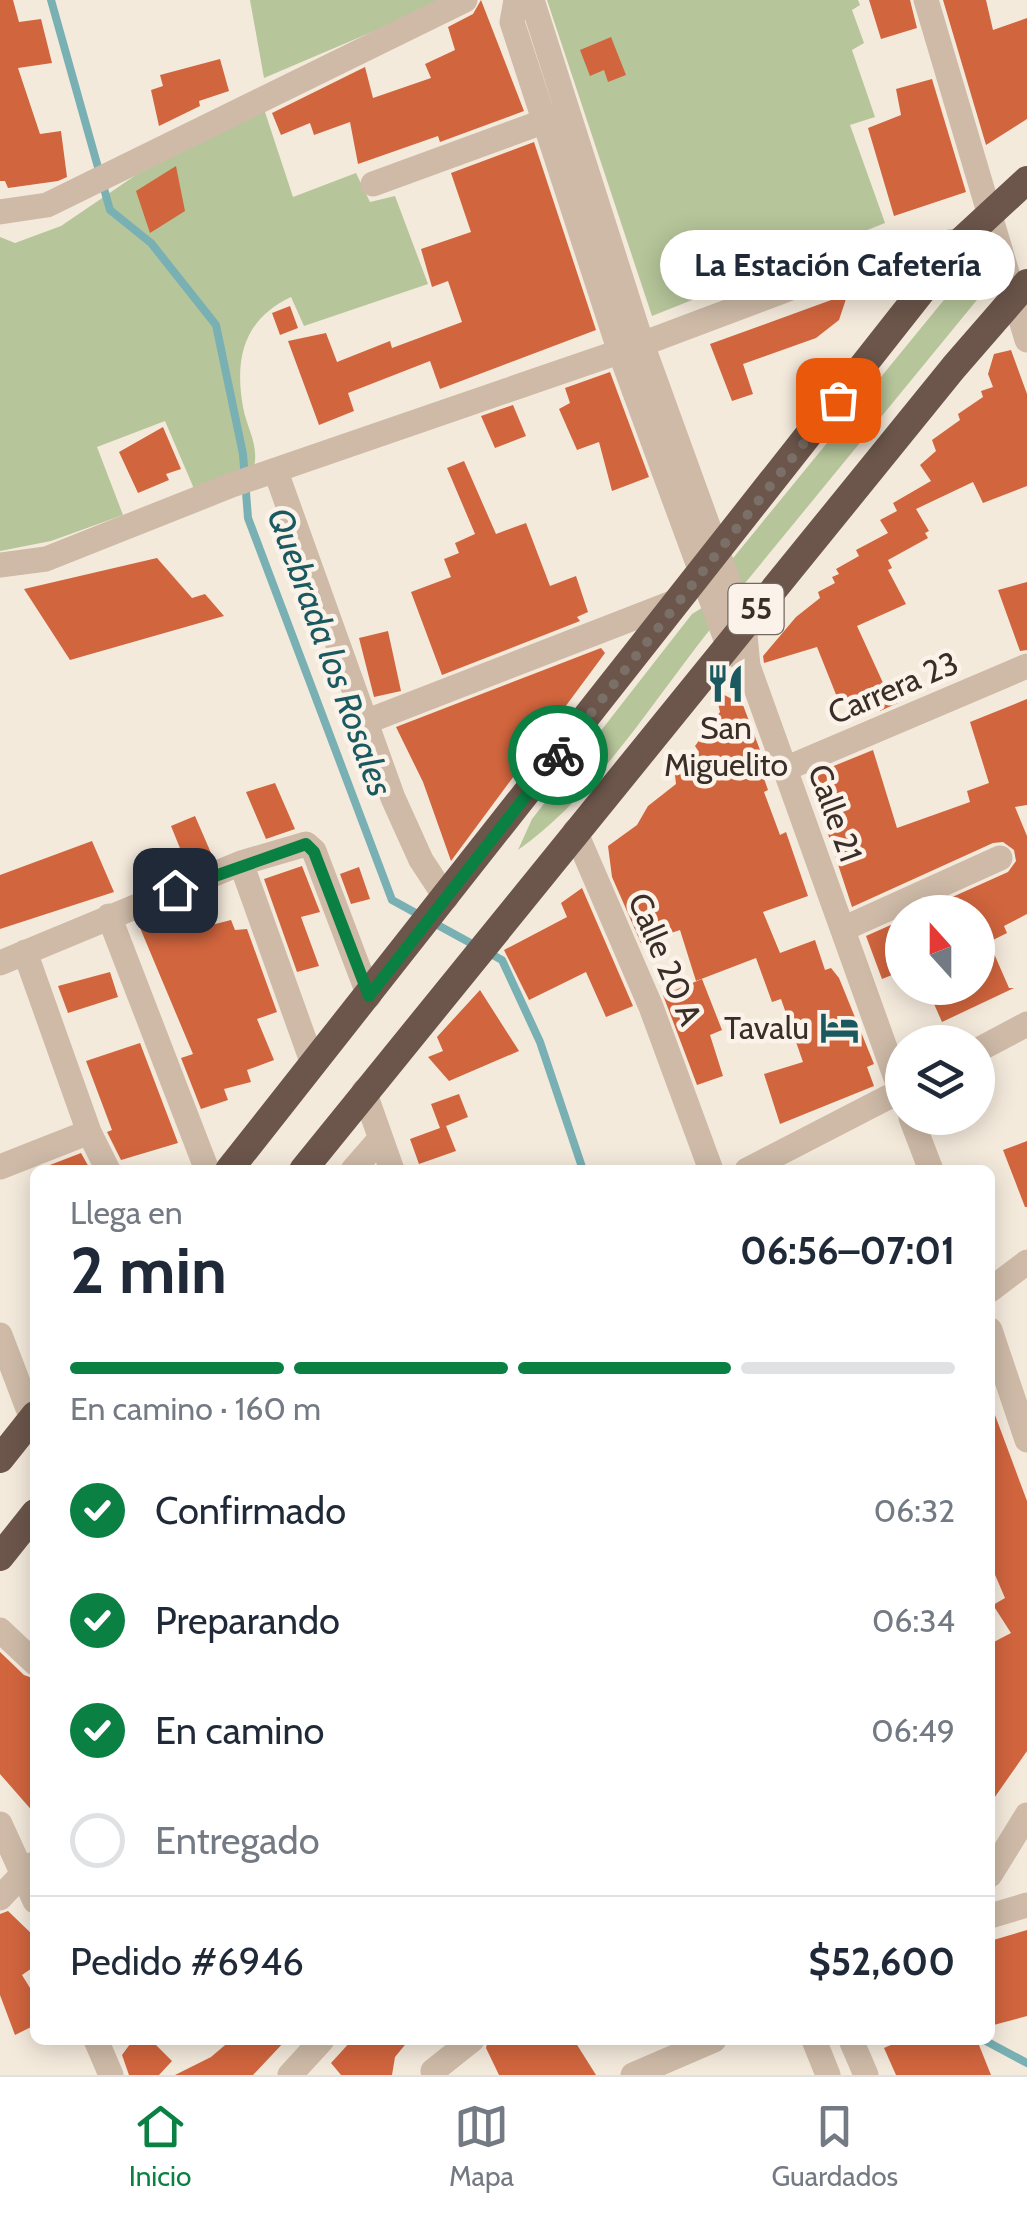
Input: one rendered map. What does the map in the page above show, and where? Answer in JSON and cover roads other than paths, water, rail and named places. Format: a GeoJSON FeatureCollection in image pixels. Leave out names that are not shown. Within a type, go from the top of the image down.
{"type":"FeatureCollection","features":[{"type":"Feature","properties":{"kind":"highway","name":"55"},"geometry":{"type":"LineString","coordinates":[[233,1165],[962,240],[990,210],[1027,180]]}},
{"type":"Feature","properties":{"kind":"highway","name":"55"},"geometry":{"type":"LineString","coordinates":[[306,1165],[1020,290]]}},
{"type":"Feature","properties":{"kind":"highway"},"geometry":{"type":"LineString","coordinates":[[0,1460],[30,1421]]}},
{"type":"Feature","properties":{"kind":"highway"},"geometry":{"type":"LineString","coordinates":[[0,1557],[30,1518]]}},
{"type":"Feature","properties":{"kind":"street"},"geometry":{"type":"LineString","coordinates":[[0,212],[48,205],[465,0]]}},
{"type":"Feature","properties":{"kind":"street"},"geometry":{"type":"LineString","coordinates":[[516,0],[512,22],[544,121],[631,348],[719,551],[736,635]]}},
{"type":"Feature","properties":{"kind":"street"},"geometry":{"type":"LineString","coordinates":[[532,0],[570,112],[631,348],[702,574],[736,635]]}},
{"type":"Feature","properties":{"kind":"street"},"geometry":{"type":"LineString","coordinates":[[926,0],[990,210],[1020,290],[1027,340]]}},
{"type":"Feature","properties":{"kind":"street"},"geometry":{"type":"LineString","coordinates":[[373,184],[570,112]]}},
{"type":"Feature","properties":{"kind":"street"},"geometry":{"type":"LineString","coordinates":[[0,565],[46,559],[232,485],[631,348],[889,251],[962,240]]}},
{"type":"Feature","properties":{"kind":"street"},"geometry":{"type":"LineString","coordinates":[[268,474],[368,720],[436,911]]}},
{"type":"Feature","properties":{"kind":"street"},"geometry":{"type":"LineString","coordinates":[[368,720],[680,600]]}},
{"type":"Feature","properties":{"kind":"street","name":"Calle 21"},"geometry":{"type":"LineString","coordinates":[[736,635],[885,1046]]}},
{"type":"Feature","properties":{"kind":"street","name":"Carrera 23"},"geometry":{"type":"LineString","coordinates":[[785,769],[1027,666]]}},
{"type":"Feature","properties":{"kind":"street","name":"Calle 20 A"},"geometry":{"type":"LineString","coordinates":[[576,832],[651,1007],[710,1165]]}},
{"type":"Feature","properties":{"kind":"street"},"geometry":{"type":"LineString","coordinates":[[0,963],[241,864],[306,844],[314,852],[369,996]]}},
{"type":"Feature","properties":{"kind":"street"},"geometry":{"type":"LineString","coordinates":[[842,929],[1000,858]]}},
{"type":"Feature","properties":{"kind":"street"},"geometry":{"type":"LineString","coordinates":[[241,864],[313,1064]]}},
{"type":"Feature","properties":{"kind":"street"},"geometry":{"type":"LineString","coordinates":[[109,916],[205,1165]]}},
{"type":"Feature","properties":{"kind":"street"},"geometry":{"type":"LineString","coordinates":[[26,952],[89,1132],[106,1165]]}},
{"type":"Feature","properties":{"kind":"street"},"geometry":{"type":"LineString","coordinates":[[995,1041],[1027,1024]]}},
{"type":"Feature","properties":{"kind":"street"},"geometry":{"type":"LineString","coordinates":[[364,1092],[390,1165]]}},
{"type":"Feature","properties":{"kind":"street"},"geometry":{"type":"LineString","coordinates":[[756,1165],[885,1100]]}},
{"type":"Feature","properties":{"kind":"street"},"geometry":{"type":"LineString","coordinates":[[0,1167],[89,1132]]}},
{"type":"Feature","properties":{"kind":"street"},"geometry":{"type":"LineString","coordinates":[[918,1135],[929,1165]]}},
{"type":"Feature","properties":{"kind":"street"},"geometry":{"type":"LineString","coordinates":[[357,1165],[380,1139]]}},
{"type":"Feature","properties":{"kind":"street"},"geometry":{"type":"LineString","coordinates":[[995,1286],[1027,1262]]}},
{"type":"Feature","properties":{"kind":"street"},"geometry":{"type":"LineString","coordinates":[[0,1335],[30,1410]]}},
{"type":"Feature","properties":{"kind":"street"},"geometry":{"type":"LineString","coordinates":[[995,1345],[1027,1440]]}},
{"type":"Feature","properties":{"kind":"street"},"geometry":{"type":"LineString","coordinates":[[0,1630],[30,1658]]}},
{"type":"Feature","properties":{"kind":"street"},"geometry":{"type":"LineString","coordinates":[[995,1867],[1027,1816]]}},
{"type":"Feature","properties":{"kind":"street"},"geometry":{"type":"LineString","coordinates":[[0,1824],[29,1866],[0,1898]]}},
{"type":"Feature","properties":{"kind":"street"},"geometry":{"type":"LineString","coordinates":[[995,1915],[1027,1905]]}},
{"type":"Feature","properties":{"kind":"street"},"geometry":{"type":"LineString","coordinates":[[98,2045],[111,2075]]}},
{"type":"Feature","properties":{"kind":"street"},"geometry":{"type":"LineString","coordinates":[[290,2075],[317,2045]]}},
{"type":"Feature","properties":{"kind":"street"},"geometry":{"type":"LineString","coordinates":[[433,2070],[466,2045]]}},
{"type":"Feature","properties":{"kind":"street"},"geometry":{"type":"LineString","coordinates":[[634,2075],[703,2045]]}},
{"type":"Feature","properties":{"kind":"street"},"geometry":{"type":"LineString","coordinates":[[816,2045],[828,2075]]}},
{"type":"Feature","properties":{"kind":"street"},"geometry":{"type":"LineString","coordinates":[[854,2045],[866,2075]]}},
{"type":"Feature","properties":{"kind":"waterway","name":"Quebrada los Rosales"},"geometry":{"type":"LineString","coordinates":[[51,0],[110,210],[151,243],[216,325],[243,454],[248,518],[392,900],[476,946]]}},
{"type":"Feature","properties":{"kind":"waterway","name":"Quebrada los Rosales"},"geometry":{"type":"LineString","coordinates":[[489,953],[502,960],[540,1042],[581,1165]]}},
{"type":"Feature","properties":{"kind":"waterway","name":"Quebrada los Rosales"},"geometry":{"type":"LineString","coordinates":[[993,2045],[1027,2063]]}},
{"type":"Feature","properties":{"kind":"place","name":"La Estación Cafetería"},"geometry":{"type":"Point","coordinates":[838,400]}},
{"type":"Feature","properties":{"kind":"place","name":"San Miguelito"},"geometry":{"type":"Point","coordinates":[726,683]}},
{"type":"Feature","properties":{"kind":"place","name":"Tavalu"},"geometry":{"type":"Point","coordinates":[839,1028]}}]}
